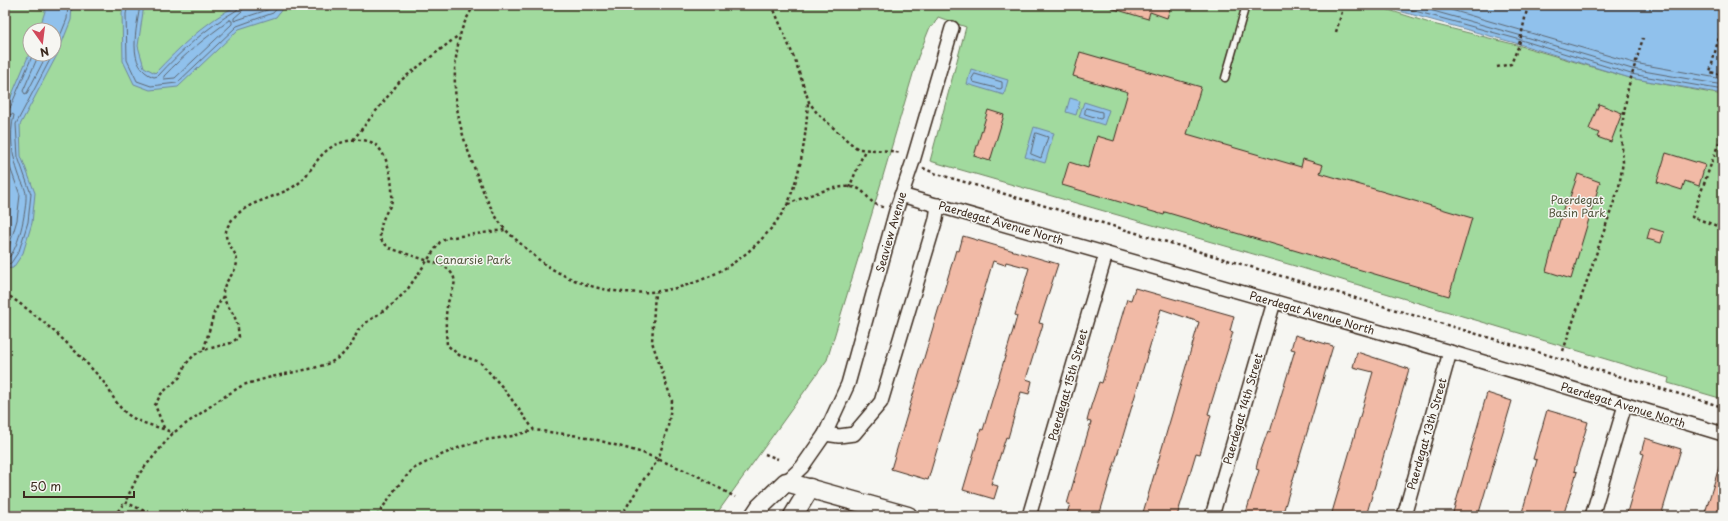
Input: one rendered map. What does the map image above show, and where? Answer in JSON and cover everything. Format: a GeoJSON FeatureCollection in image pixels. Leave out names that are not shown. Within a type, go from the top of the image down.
{"type":"FeatureCollection","features":[{"type":"Feature","properties":{"kind":"street","name":"Seaview Avenue"},"geometry":{"type":"LineString","coordinates":[[754,516],[760,507],[802,467],[825,434],[848,384],[901,195],[913,161],[952,28]]}},
{"type":"Feature","properties":{"kind":"street","name":"Paerdegat Avenue North"},"geometry":{"type":"LineString","coordinates":[[901,195],[1450,352],[1723,434]]}},
{"type":"Feature","properties":{"kind":"street"},"geometry":{"type":"LineString","coordinates":[[825,434],[839,436],[854,434],[881,402],[936,219],[938,205]]}},
{"type":"Feature","properties":{"kind":"street","name":"Paerdegat 15th Street"},"geometry":{"type":"LineString","coordinates":[[1029,516],[1106,254]]}},
{"type":"Feature","properties":{"kind":"street","name":"Paerdegat 14th Street"},"geometry":{"type":"LineString","coordinates":[[1212,516],[1274,302]]}},
{"type":"Feature","properties":{"kind":"street","name":"Paerdegat 13th Street"},"geometry":{"type":"LineString","coordinates":[[1404,516],[1450,352]]}},
{"type":"Feature","properties":{"kind":"street"},"geometry":{"type":"LineString","coordinates":[[1592,516],[1625,405]]}},
{"type":"Feature","properties":{"kind":"street"},"geometry":{"type":"LineString","coordinates":[[786,482],[908,516]]}},
{"type":"Feature","properties":{"kind":"street"},"geometry":{"type":"LineString","coordinates":[[793,516],[810,488]]}},
{"type":"Feature","properties":{"kind":"lane"},"geometry":{"type":"LineString","coordinates":[[1225,78],[1246,5]]}},
{"type":"Feature","properties":{"kind":"path"},"geometry":{"type":"LineString","coordinates":[[474,5],[460,34],[454,74],[455,98],[459,123],[489,203],[505,230],[554,270],[580,282],[602,289],[628,292],[655,292],[674,289],[702,281],[737,260],[755,245],[788,204],[800,169],[808,102],[795,60],[772,5]]}},
{"type":"Feature","properties":{"kind":"path"},"geometry":{"type":"LineString","coordinates":[[1336,32],[1344,5]]}},
{"type":"Feature","properties":{"kind":"path"},"geometry":{"type":"LineString","coordinates":[[1497,67],[1511,64],[1519,45],[1528,5]]}},
{"type":"Feature","properties":{"kind":"path"},"geometry":{"type":"LineString","coordinates":[[1723,21],[1710,72],[1723,75]]}},
{"type":"Feature","properties":{"kind":"path"},"geometry":{"type":"LineString","coordinates":[[353,140],[400,81],[460,34]]}},
{"type":"Feature","properties":{"kind":"path"},"geometry":{"type":"LineString","coordinates":[[1563,351],[1619,187],[1623,162],[1621,132],[1628,88],[1643,38]]}},
{"type":"Feature","properties":{"kind":"path"},"geometry":{"type":"LineString","coordinates":[[808,102],[858,149],[894,151],[904,154],[929,171],[1723,407]]}},
{"type":"Feature","properties":{"kind":"path"},"geometry":{"type":"LineString","coordinates":[[1723,131],[1692,217],[1723,228]]}},
{"type":"Feature","properties":{"kind":"path"},"geometry":{"type":"LineString","coordinates":[[204,350],[214,313],[223,296],[224,284],[233,273],[237,262],[235,254],[226,240],[227,227],[234,218],[248,206],[275,195],[299,182],[320,156],[337,144],[353,140],[365,141],[378,146],[385,158],[392,186],[392,201],[380,228],[380,239],[388,248],[444,266],[452,271],[455,279],[453,291],[447,306],[447,345],[459,355],[480,362],[504,389],[534,430]]}},
{"type":"Feature","properties":{"kind":"path"},"geometry":{"type":"LineString","coordinates":[[849,188],[865,150]]}},
{"type":"Feature","properties":{"kind":"path"},"geometry":{"type":"LineString","coordinates":[[788,204],[811,194],[839,187],[859,189],[873,204],[889,209]]}},
{"type":"Feature","properties":{"kind":"path"},"geometry":{"type":"LineString","coordinates":[[114,516],[125,502],[139,474],[173,433],[214,403],[243,385],[330,363],[341,356],[352,344],[358,330],[393,304],[407,290],[440,242],[446,238],[505,230]]}},
{"type":"Feature","properties":{"kind":"path"},"geometry":{"type":"LineString","coordinates":[[621,516],[640,485],[658,460],[668,426],[672,401],[652,342],[655,292]]}},
{"type":"Feature","properties":{"kind":"path"},"geometry":{"type":"LineString","coordinates":[[5,293],[34,313],[92,368],[106,384],[115,402],[130,416],[145,424],[164,428],[173,433]]}},
{"type":"Feature","properties":{"kind":"path"},"geometry":{"type":"LineString","coordinates":[[164,428],[155,405],[161,394],[180,376],[186,364],[194,355],[204,350],[231,343],[239,337],[235,316],[223,296]]}},
{"type":"Feature","properties":{"kind":"path"},"geometry":{"type":"LineString","coordinates":[[377,516],[396,488],[413,469],[460,447],[485,440],[513,436],[534,430],[587,437],[643,453],[696,475],[736,497]]}},
{"type":"Feature","properties":{"kind":"path"},"geometry":{"type":"LineString","coordinates":[[764,454],[778,459]]}},
{"type":"Feature","properties":{"kind":"path"},"geometry":{"type":"LineString","coordinates":[[125,502],[155,516]]}},
{"type":"Feature","properties":{"kind":"green space","name":"Canarsie Park"},"geometry":{"type":"Polygon","coordinates":[[[5,5],[1373,5],[1433,24],[1521,46],[1630,78],[1723,95],[1723,399],[1668,383],[1669,378],[1302,268],[930,161],[966,27],[938,17],[933,26],[930,27],[918,57],[827,360],[715,516],[5,516],[5,5]]]}},
{"type":"Feature","properties":{"kind":"water"},"geometry":{"type":"Polygon","coordinates":[[[47,5],[72,5],[71,20],[62,42],[62,22],[42,22],[47,5]]]}},
{"type":"Feature","properties":{"kind":"water"},"geometry":{"type":"Polygon","coordinates":[[[125,5],[144,5],[138,46],[144,67],[155,73],[183,45],[226,11],[238,5],[285,5],[276,17],[239,29],[178,87],[150,90],[134,84],[123,61],[122,13],[125,5]]]}},
{"type":"Feature","properties":{"kind":"water"},"geometry":{"type":"Polygon","coordinates":[[[1377,5],[1723,5],[1723,94],[1630,78],[1519,44],[1377,5]]]}},
{"type":"Feature","properties":{"kind":"water"},"geometry":{"type":"Polygon","coordinates":[[[26,62],[53,62],[20,125],[21,156],[35,193],[32,223],[23,253],[13,268],[5,269],[5,111],[26,62]]]}},
{"type":"Feature","properties":{"kind":"water"},"geometry":{"type":"Polygon","coordinates":[[[971,69],[1008,80],[1004,95],[967,84],[971,69]]]}},
{"type":"Feature","properties":{"kind":"water"},"geometry":{"type":"Polygon","coordinates":[[[1070,98],[1080,101],[1076,115],[1066,112],[1070,98]]]}},
{"type":"Feature","properties":{"kind":"water"},"geometry":{"type":"Polygon","coordinates":[[[1084,102],[1109,110],[1104,125],[1079,117],[1084,102]]]}},
{"type":"Feature","properties":{"kind":"water"},"geometry":{"type":"Polygon","coordinates":[[[1034,127],[1054,133],[1045,163],[1025,157],[1034,127]]]}},
{"type":"Feature","properties":{"kind":"building"},"geometry":{"type":"Polygon","coordinates":[[[1111,5],[1171,5],[1167,18],[1150,12],[1148,19],[1111,8],[1111,5]]]}},
{"type":"Feature","properties":{"kind":"building"},"geometry":{"type":"Polygon","coordinates":[[[1080,52],[1201,87],[1187,134],[1301,167],[1303,159],[1323,165],[1320,173],[1472,218],[1449,296],[1165,212],[1164,215],[1062,185],[1069,162],[1088,168],[1097,136],[1114,141],[1128,92],[1073,76],[1080,52]]]}},
{"type":"Feature","properties":{"kind":"building"},"geometry":{"type":"Polygon","coordinates":[[[1599,104],[1622,113],[1611,142],[1597,137],[1599,133],[1589,129],[1599,104]]]}},
{"type":"Feature","properties":{"kind":"building"},"geometry":{"type":"Polygon","coordinates":[[[988,110],[1004,115],[990,161],[974,156],[988,110]]]}},
{"type":"Feature","properties":{"kind":"building"},"geometry":{"type":"Polygon","coordinates":[[[1666,153],[1705,165],[1699,186],[1685,181],[1682,190],[1657,182],[1666,153]]]}},
{"type":"Feature","properties":{"kind":"building"},"geometry":{"type":"Polygon","coordinates":[[[1578,174],[1600,182],[1571,279],[1546,271],[1565,202],[1568,203],[1578,174]]]}},
{"type":"Feature","properties":{"kind":"building"},"geometry":{"type":"Polygon","coordinates":[[[1650,228],[1664,232],[1661,243],[1647,239],[1650,228]]]}},
{"type":"Feature","properties":{"kind":"building"},"geometry":{"type":"Polygon","coordinates":[[[963,236],[1058,264],[1039,323],[1043,324],[1026,379],[1032,381],[1029,394],[1021,392],[1008,438],[1006,437],[991,484],[998,486],[994,499],[963,490],[1014,327],[1017,316],[1015,315],[1029,268],[1006,262],[1005,265],[993,261],[928,480],[891,469],[956,250],[959,251],[963,236]]]}},
{"type":"Feature","properties":{"kind":"building"},"geometry":{"type":"Polygon","coordinates":[[[1135,288],[1234,316],[1230,331],[1233,332],[1208,414],[1211,415],[1200,454],[1196,453],[1177,516],[1142,516],[1199,322],[1161,309],[1099,516],[1066,516],[1070,504],[1067,504],[1091,422],[1087,421],[1091,406],[1099,382],[1102,383],[1127,299],[1131,300],[1135,288]]]}},
{"type":"Feature","properties":{"kind":"building"},"geometry":{"type":"Polygon","coordinates":[[[1295,335],[1333,346],[1282,516],[1245,516],[1259,470],[1256,469],[1259,456],[1268,431],[1270,432],[1295,350],[1291,349],[1295,335]]]}},
{"type":"Feature","properties":{"kind":"building"},"geometry":{"type":"Polygon","coordinates":[[[1357,352],[1409,369],[1366,516],[1331,516],[1373,372],[1353,367],[1357,352]]]}},
{"type":"Feature","properties":{"kind":"building"},"geometry":{"type":"Polygon","coordinates":[[[1487,393],[1512,401],[1478,516],[1452,516],[1487,393]]]}},
{"type":"Feature","properties":{"kind":"building"},"geometry":{"type":"Polygon","coordinates":[[[1547,410],[1588,422],[1574,471],[1577,472],[1563,516],[1521,516],[1537,460],[1533,459],[1547,410]]]}},
{"type":"Feature","properties":{"kind":"building"},"geometry":{"type":"Polygon","coordinates":[[[1645,438],[1681,449],[1661,516],[1626,516],[1644,454],[1641,453],[1645,438]]]}},
{"type":"Feature","properties":{"kind":"building"},"geometry":{"type":"Polygon","coordinates":[[[1720,464],[1723,464],[1723,516],[1704,516],[1720,464]]]}},
{"type":"Feature","properties":{"kind":"park label","name":"Paerdegat Basin Park"},"geometry":{"type":"Point","coordinates":[1577,206]}}]}
